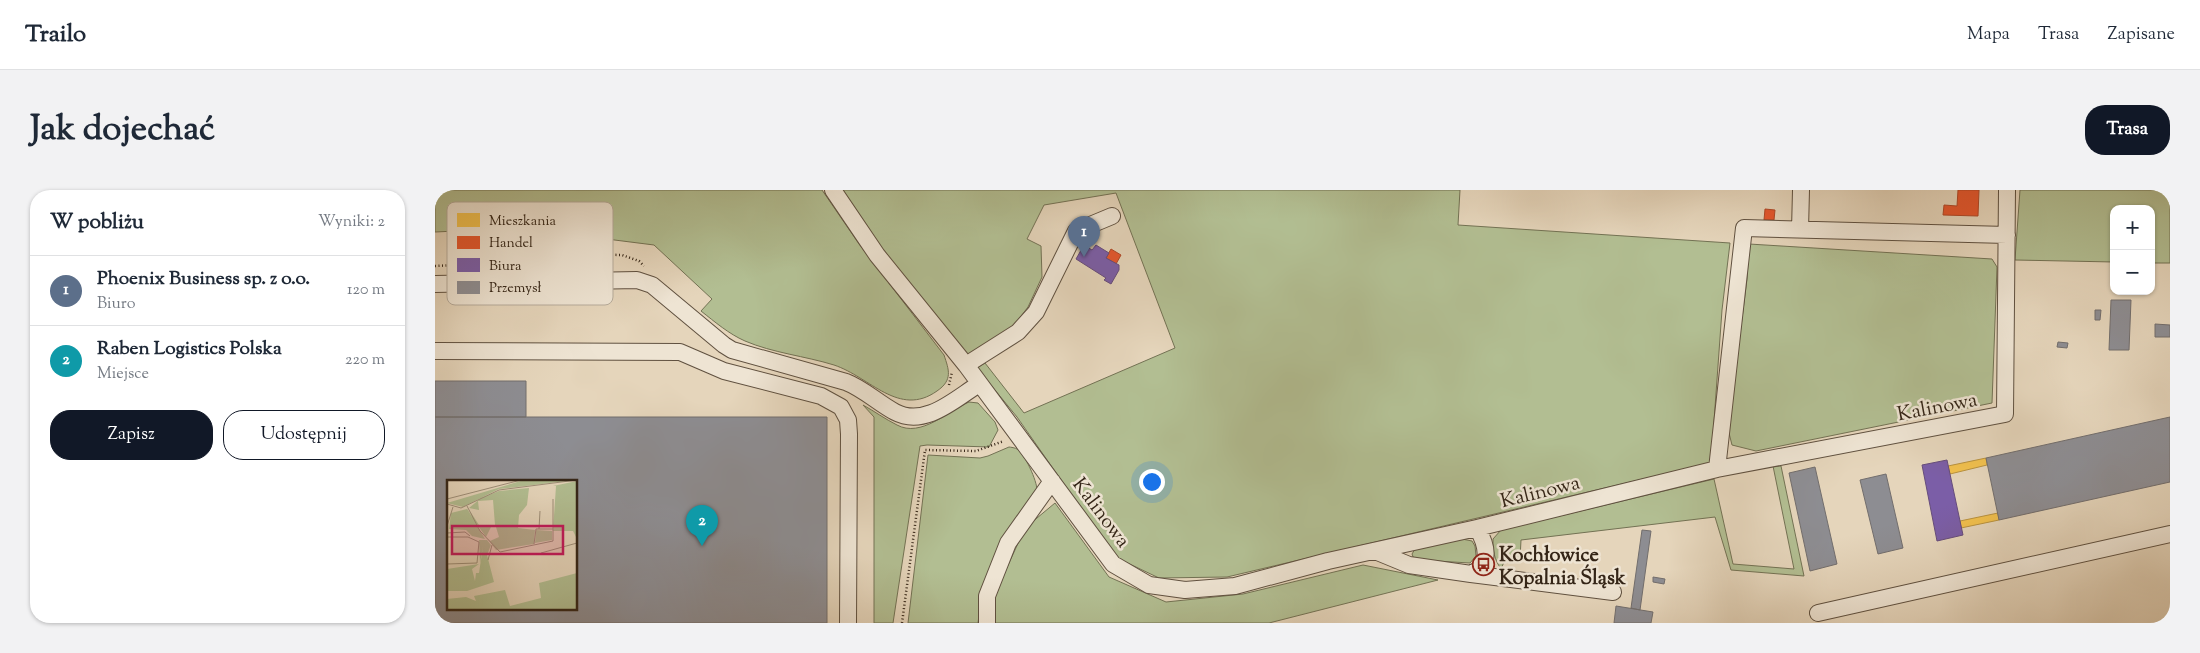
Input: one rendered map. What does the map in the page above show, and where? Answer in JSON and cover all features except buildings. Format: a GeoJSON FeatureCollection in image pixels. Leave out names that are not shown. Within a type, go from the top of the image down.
{"type":"FeatureCollection","features":[{"type":"Feature","properties":{"kind":"street","name":"Kalinowa"},"geometry":{"type":"LineString","coordinates":[[833,190],[877,255],[959,367],[979,384],[1113,564],[1149,584],[1185,590],[1235,586],[1328,561],[1477,528],[1717,469],[2005,414],[2007,190]]}},
{"type":"Feature","properties":{"kind":"street"},"geometry":{"type":"LineString","coordinates":[[1800,230],[1801,190]]}},
{"type":"Feature","properties":{"kind":"street"},"geometry":{"type":"LineString","coordinates":[[959,367],[1018,332],[1036,312],[1076,231],[1112,216]]}},
{"type":"Feature","properties":{"kind":"street"},"geometry":{"type":"LineString","coordinates":[[1717,469],[1743,228],[2007,235]]}},
{"type":"Feature","properties":{"kind":"street"},"geometry":{"type":"LineString","coordinates":[[613,280],[637,280],[652,285],[723,346],[846,382],[856,386],[906,417],[929,415],[979,384]]}},
{"type":"Feature","properties":{"kind":"street"},"geometry":{"type":"LineString","coordinates":[[435,351],[680,352],[724,371],[821,396],[841,407],[848,420],[849,434],[848,623]]}},
{"type":"Feature","properties":{"kind":"street"},"geometry":{"type":"LineString","coordinates":[[987,623],[987,596],[1008,543],[1052,481]]}},
{"type":"Feature","properties":{"kind":"street"},"geometry":{"type":"LineString","coordinates":[[1471,574],[1483,565],[1487,554],[1477,528]]}},
{"type":"Feature","properties":{"kind":"street"},"geometry":{"type":"LineString","coordinates":[[1818,612],[2170,534]]}},
{"type":"Feature","properties":{"kind":"street"},"geometry":{"type":"LineString","coordinates":[[1375,551],[1409,565],[1613,592]]}},
{"type":"Feature","properties":{"kind":"path"},"geometry":{"type":"LineString","coordinates":[[613,255],[622,255],[639,261],[647,268]]}},
{"type":"Feature","properties":{"kind":"path"},"geometry":{"type":"LineString","coordinates":[[945,390],[959,367]]}},
{"type":"Feature","properties":{"kind":"path"},"geometry":{"type":"LineString","coordinates":[[902,623],[925,450],[976,451],[1006,440],[1015,433]]}},
{"type":"Feature","properties":{"kind":"green space"},"geometry":{"type":"Polygon","coordinates":[[[435,190],[822,190],[859,244],[944,355],[948,379],[937,391],[923,398],[910,400],[897,398],[834,365],[767,349],[739,338],[701,311],[712,299],[654,245],[613,240],[613,202],[447,202],[447,231],[435,232],[435,190]]]}},
{"type":"Feature","properties":{"kind":"green space"},"geometry":{"type":"Polygon","coordinates":[[[839,190],[1460,190],[1458,225],[1730,243],[1722,310],[1711,463],[1227,577],[1159,578],[1115,557],[1017,417],[977,368],[985,363],[1024,413],[1175,348],[1116,193],[1044,205],[1027,239],[1041,246],[1042,277],[1028,307],[1013,327],[968,358],[881,253],[839,190]]]}},
{"type":"Feature","properties":{"kind":"green space"},"geometry":{"type":"Polygon","coordinates":[[[2020,190],[2170,190],[2170,263],[2155,263],[2155,205],[2110,205],[2110,262],[2015,260],[2020,190]]]}},
{"type":"Feature","properties":{"kind":"green space"},"geometry":{"type":"Polygon","coordinates":[[[1749,244],[1992,259],[1997,267],[1992,403],[1756,451],[1732,445],[1728,429],[1747,279],[1749,244]]]}},
{"type":"Feature","properties":{"kind":"green space"},"geometry":{"type":"Polygon","coordinates":[[[969,402],[978,403],[995,422],[998,430],[989,447],[920,446],[893,623],[874,623],[874,417],[863,405],[897,425],[915,428],[934,422],[969,402]]]}},
{"type":"Feature","properties":{"kind":"green space"},"geometry":{"type":"Polygon","coordinates":[[[1009,447],[1017,449],[1027,462],[1033,474],[1037,490],[981,599],[978,623],[908,623],[928,455],[980,458],[1009,447]]]}},
{"type":"Feature","properties":{"kind":"green space"},"geometry":{"type":"Polygon","coordinates":[[[1773,466],[1781,466],[1804,576],[1731,570],[1715,517],[1521,540],[1520,559],[1504,562],[1501,569],[1495,558],[1493,539],[1501,530],[1714,479],[1733,564],[1794,569],[1773,466]]]}},
{"type":"Feature","properties":{"kind":"green space"},"geometry":{"type":"Polygon","coordinates":[[[1055,503],[1109,577],[1166,602],[1243,594],[1363,565],[1438,580],[1269,623],[994,623],[993,598],[1025,528],[1055,503]]]}},
{"type":"Feature","properties":{"kind":"green space"},"geometry":{"type":"Polygon","coordinates":[[[1462,539],[1472,541],[1475,546],[1476,556],[1470,563],[1419,560],[1414,559],[1412,554],[1415,549],[1462,539]]]}},
{"type":"Feature","properties":{"kind":"place","name":"Phoenix Business sp. z o.o."},"geometry":{"type":"Point","coordinates":[1084,257]}},
{"type":"Feature","properties":{"kind":"place","name":"Raben Logistics Polska"},"geometry":{"type":"Point","coordinates":[702,546]}},
{"type":"Feature","properties":{"kind":"place","name":"Kochłowice Kopalnia Śląsk"},"geometry":{"type":"Point","coordinates":[1483,565]}}]}
